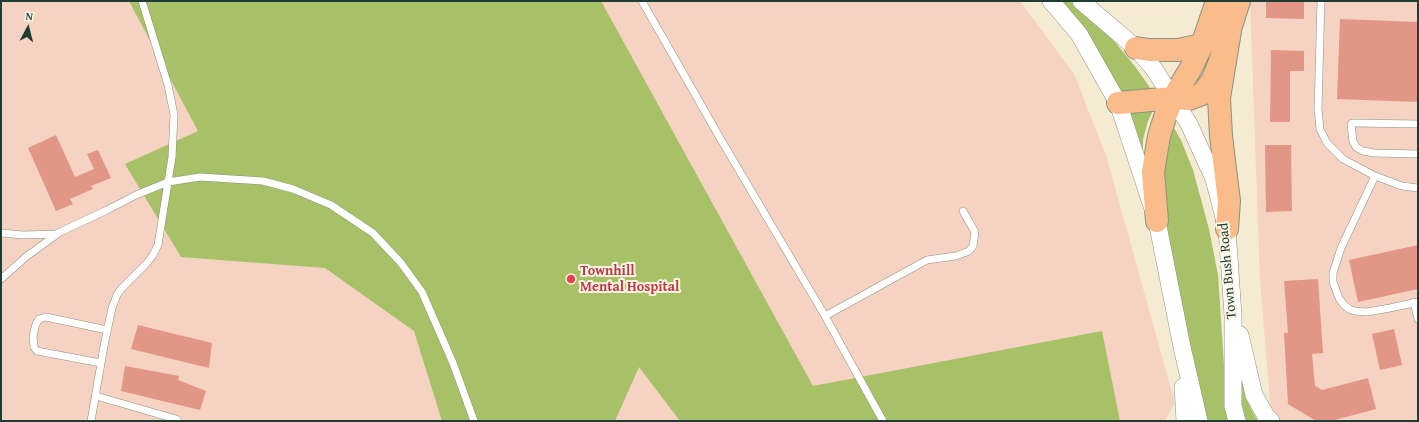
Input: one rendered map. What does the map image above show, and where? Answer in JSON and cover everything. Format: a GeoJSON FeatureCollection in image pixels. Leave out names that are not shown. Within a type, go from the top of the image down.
{"type":"FeatureCollection","features":[{"type":"Feature","properties":{"kind":"highway"},"geometry":{"type":"LineString","coordinates":[[1157,222],[1154,192],[1154,159],[1159,136],[1173,98],[1191,68],[1202,45],[1217,1]]}},
{"type":"Feature","properties":{"kind":"highway"},"geometry":{"type":"LineString","coordinates":[[1118,103],[1173,98],[1189,99],[1202,94],[1212,82],[1230,32],[1239,1]]}},
{"type":"Feature","properties":{"kind":"highway"},"geometry":{"type":"LineString","coordinates":[[1227,230],[1229,201],[1221,136],[1219,98],[1230,32]]}},
{"type":"Feature","properties":{"kind":"highway"},"geometry":{"type":"LineString","coordinates":[[1136,48],[1149,50],[1178,50],[1202,45]]}},
{"type":"Feature","properties":{"kind":"street"},"geometry":{"type":"LineString","coordinates":[[1051,1],[1080,34],[1118,103],[1157,222],[1182,347],[1199,421]]}},
{"type":"Feature","properties":{"kind":"street","name":"Town Bush Road"},"geometry":{"type":"LineString","coordinates":[[1081,1],[1136,48],[1154,70],[1189,124],[1214,179],[1227,230],[1233,315],[1233,406],[1237,421]]}},
{"type":"Feature","properties":{"kind":"street"},"geometry":{"type":"LineString","coordinates":[[1233,315],[1243,345],[1254,395],[1266,416],[1271,421]]}},
{"type":"Feature","properties":{"kind":"street"},"geometry":{"type":"LineString","coordinates":[[1182,347],[1185,421]]}},
{"type":"Feature","properties":{"kind":"lane"},"geometry":{"type":"LineString","coordinates":[[91,421],[112,308],[121,289],[147,263],[158,245],[161,234],[172,157],[174,115],[168,85],[142,1]]}},
{"type":"Feature","properties":{"kind":"lane"},"geometry":{"type":"LineString","coordinates":[[642,1],[720,138],[825,316],[883,421]]}},
{"type":"Feature","properties":{"kind":"lane"},"geometry":{"type":"LineString","coordinates":[[1321,1],[1318,109],[1320,129],[1327,143],[1343,159],[1375,176],[1402,186],[1418,188]]}},
{"type":"Feature","properties":{"kind":"lane"},"geometry":{"type":"LineString","coordinates":[[1418,124],[1352,123],[1351,126],[1353,141],[1356,147],[1363,151],[1374,153],[1418,154]]}},
{"type":"Feature","properties":{"kind":"lane"},"geometry":{"type":"LineString","coordinates":[[1375,176],[1341,248],[1333,273],[1333,282],[1339,298],[1349,309],[1367,312],[1416,302],[1418,319]]}},
{"type":"Feature","properties":{"kind":"lane"},"geometry":{"type":"LineString","coordinates":[[1,279],[27,256],[56,234],[136,195],[168,182],[200,177],[263,181],[293,189],[331,205],[373,233],[401,264],[422,292],[453,363],[474,421]]}},
{"type":"Feature","properties":{"kind":"lane"},"geometry":{"type":"LineString","coordinates":[[825,316],[927,260],[956,256],[969,250],[974,240],[975,232],[963,211]]}},
{"type":"Feature","properties":{"kind":"lane"},"geometry":{"type":"LineString","coordinates":[[1,233],[56,234]]}},
{"type":"Feature","properties":{"kind":"lane"},"geometry":{"type":"LineString","coordinates":[[101,363],[37,351],[34,347],[33,336],[39,319],[46,318],[107,330]]}},
{"type":"Feature","properties":{"kind":"lane"},"geometry":{"type":"LineString","coordinates":[[96,396],[176,419],[178,421]]}},
{"type":"Feature","properties":{"kind":"shaded area","name":"Townhill Mental Hospital"},"geometry":{"type":"Polygon","coordinates":[[[1,1],[1020,1],[1074,74],[1106,155],[1175,403],[1165,421],[1,421],[1,1]]]}},
{"type":"Feature","properties":{"kind":"shaded area"},"geometry":{"type":"Polygon","coordinates":[[[1250,1],[1418,1],[1418,419],[1409,421],[1279,421],[1271,412],[1260,281],[1250,1]]]}},
{"type":"Feature","properties":{"kind":"green space"},"geometry":{"type":"Polygon","coordinates":[[[129,1],[601,1],[813,386],[1102,331],[1120,421],[680,421],[639,367],[615,421],[442,421],[414,331],[325,268],[181,257],[125,164],[198,131],[129,1]]]}},
{"type":"Feature","properties":{"kind":"green space"},"geometry":{"type":"Polygon","coordinates":[[[1056,1],[1072,1],[1092,19],[1115,42],[1137,69],[1155,95],[1122,97],[1056,1]]]}},
{"type":"Feature","properties":{"kind":"green space"},"geometry":{"type":"Polygon","coordinates":[[[1154,108],[1148,121],[1143,140],[1143,176],[1124,112],[1154,108]]]}},
{"type":"Feature","properties":{"kind":"green space"},"geometry":{"type":"Polygon","coordinates":[[[1167,116],[1181,140],[1193,170],[1209,229],[1218,275],[1229,421],[1206,421],[1154,185],[1167,116]]]}},
{"type":"Feature","properties":{"kind":"green space"},"geometry":{"type":"Polygon","coordinates":[[[1241,379],[1251,409],[1258,421],[1244,421],[1241,404],[1241,379]]]}},
{"type":"Feature","properties":{"kind":"building"},"geometry":{"type":"Polygon","coordinates":[[[1266,1],[1304,1],[1304,19],[1266,18],[1266,1]]]}},
{"type":"Feature","properties":{"kind":"building"},"geometry":{"type":"Polygon","coordinates":[[[1340,19],[1418,22],[1418,102],[1337,99],[1340,19]]]}},
{"type":"Feature","properties":{"kind":"building"},"geometry":{"type":"Polygon","coordinates":[[[1271,50],[1304,51],[1304,71],[1290,71],[1290,122],[1270,122],[1271,50]]]}},
{"type":"Feature","properties":{"kind":"building"},"geometry":{"type":"Polygon","coordinates":[[[56,135],[75,177],[94,169],[87,154],[98,150],[111,178],[91,186],[93,189],[70,199],[73,204],[56,211],[28,148],[56,135]]]}},
{"type":"Feature","properties":{"kind":"building"},"geometry":{"type":"Polygon","coordinates":[[[1265,145],[1291,145],[1292,211],[1266,212],[1265,145]]]}},
{"type":"Feature","properties":{"kind":"building"},"geometry":{"type":"Polygon","coordinates":[[[1418,245],[1418,289],[1358,302],[1349,260],[1418,245]]]}},
{"type":"Feature","properties":{"kind":"building"},"geometry":{"type":"Polygon","coordinates":[[[1318,279],[1323,353],[1312,354],[1315,386],[1322,390],[1368,378],[1376,409],[1331,421],[1316,421],[1288,404],[1284,333],[1288,333],[1284,281],[1318,279]]]}},
{"type":"Feature","properties":{"kind":"building"},"geometry":{"type":"Polygon","coordinates":[[[138,325],[212,343],[209,368],[131,349],[138,325]]]}},
{"type":"Feature","properties":{"kind":"building"},"geometry":{"type":"Polygon","coordinates":[[[1394,329],[1402,365],[1380,370],[1372,334],[1394,329]]]}},
{"type":"Feature","properties":{"kind":"building"},"geometry":{"type":"Polygon","coordinates":[[[125,366],[179,376],[178,380],[206,391],[200,410],[121,391],[125,366]]]}},
{"type":"Feature","properties":{"kind":"place","name":"Townhill Mental Hospital"},"geometry":{"type":"Point","coordinates":[571,279]}}]}
